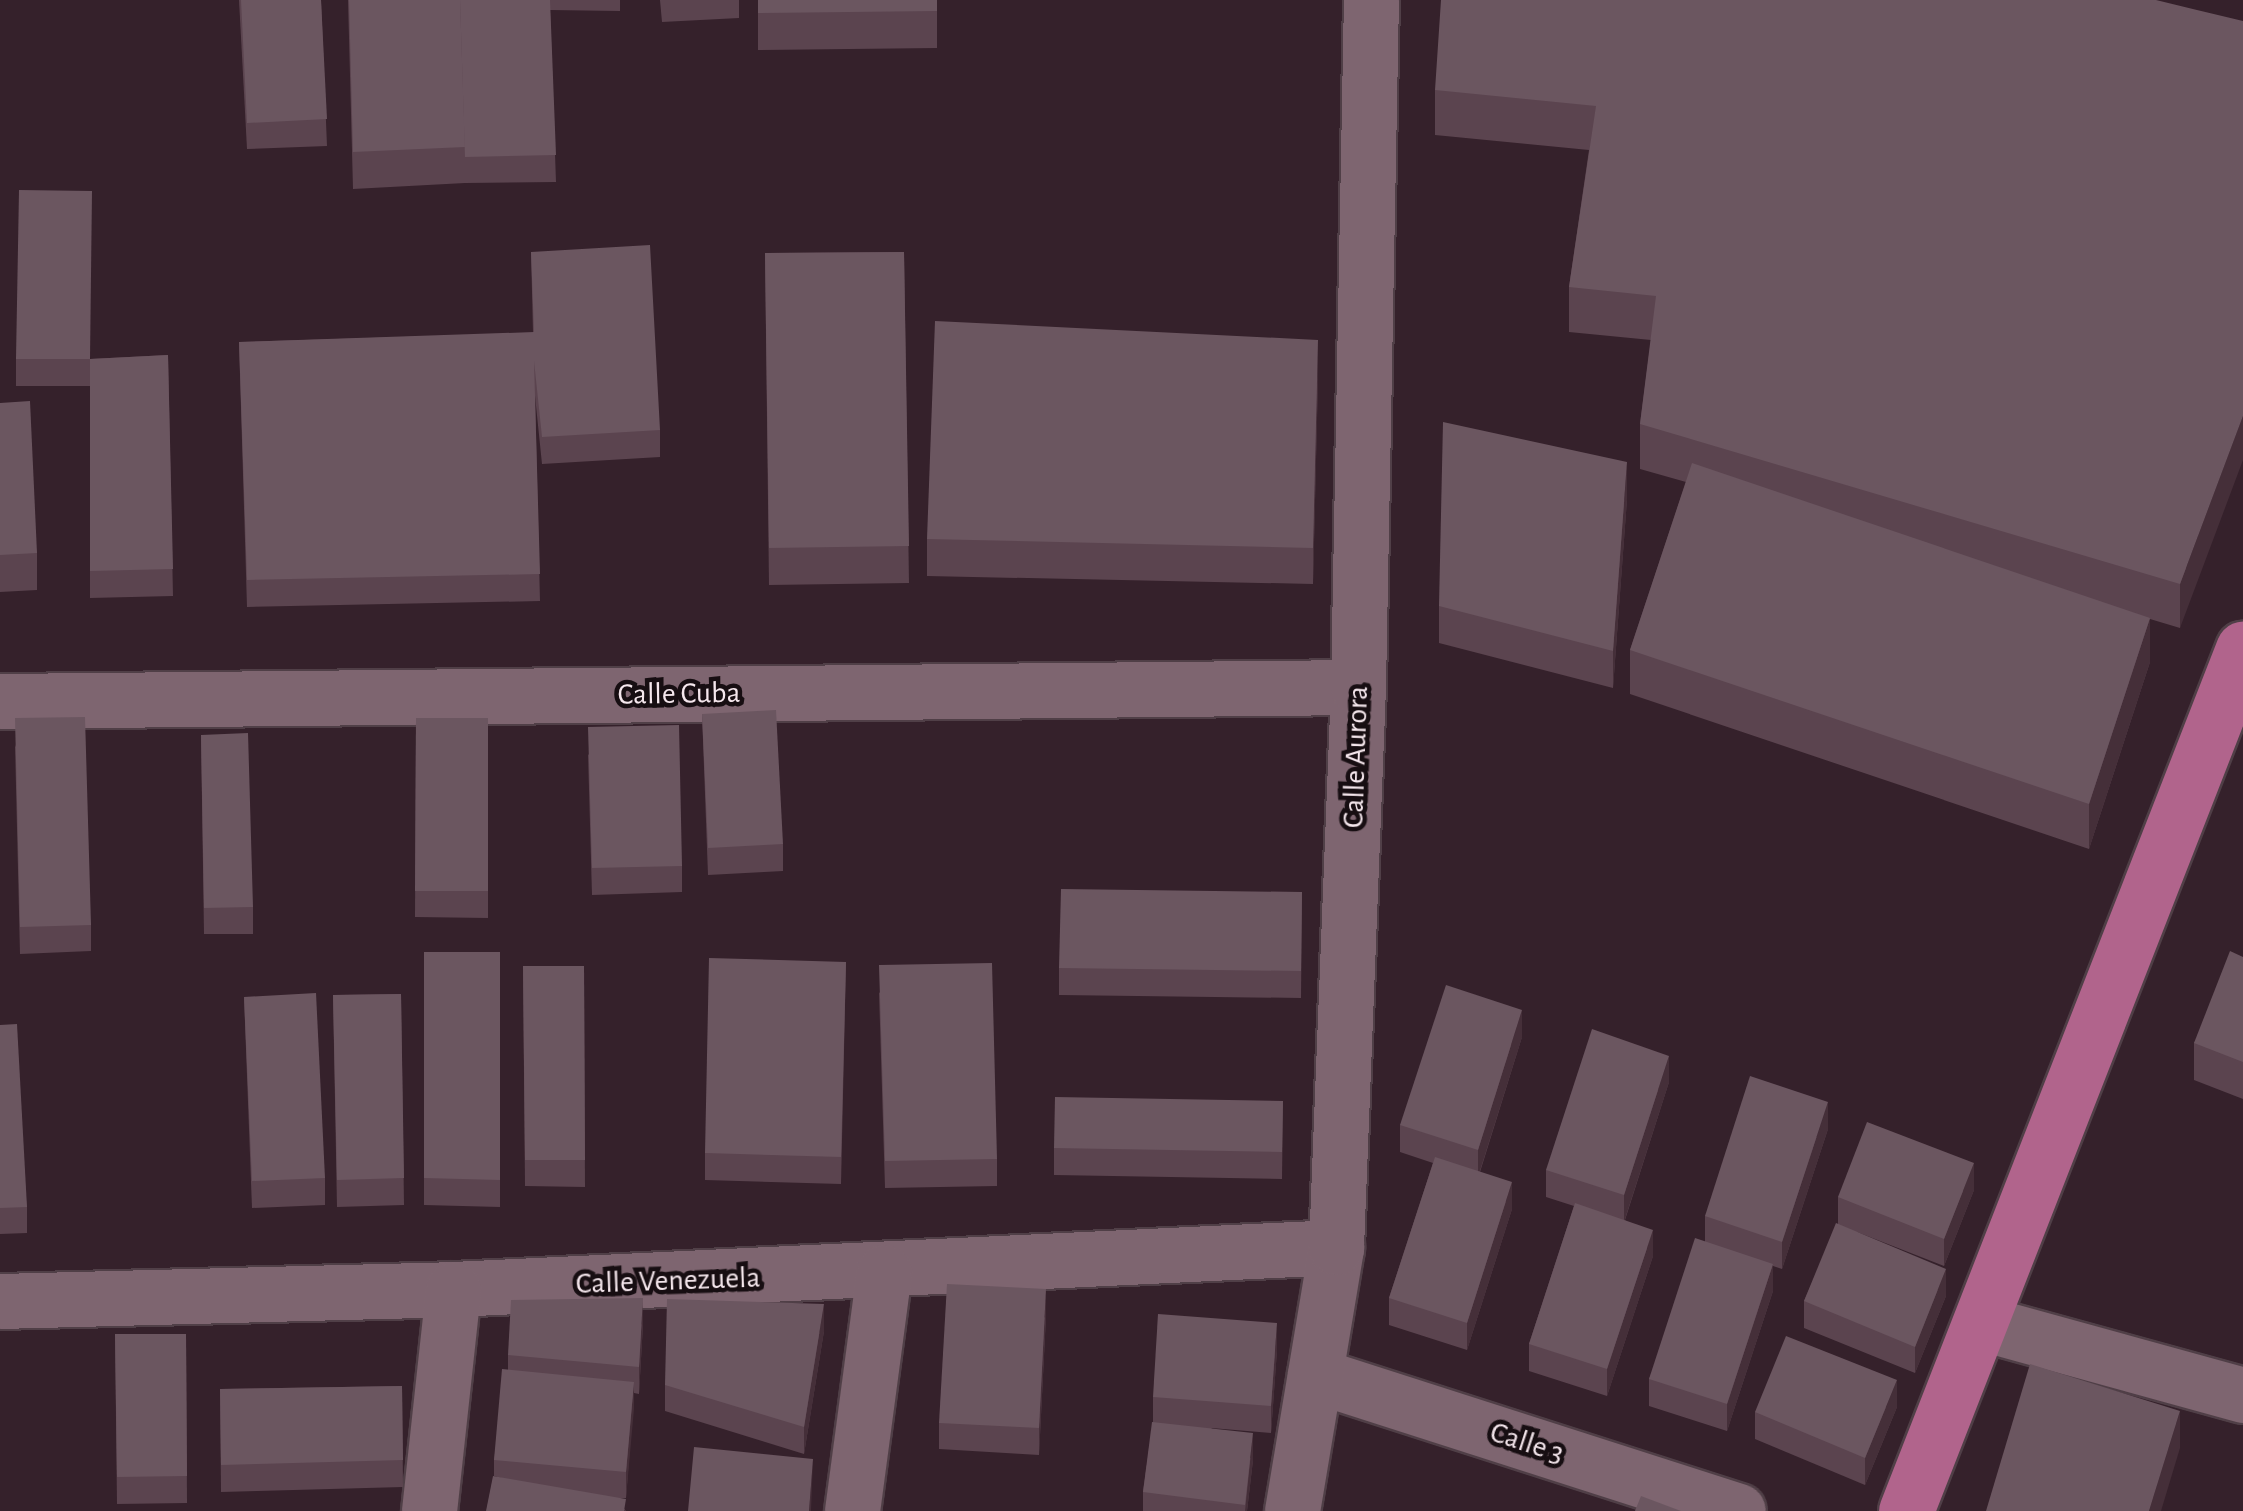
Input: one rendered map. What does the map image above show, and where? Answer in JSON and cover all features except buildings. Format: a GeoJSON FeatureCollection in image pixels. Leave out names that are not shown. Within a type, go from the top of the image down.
{"type":"FeatureCollection","features":[{"type":"Feature","properties":{"kind":"main road"},"geometry":{"type":"LineString","coordinates":[[1906,1511],[2243,649]]}},
{"type":"Feature","properties":{"kind":"street","name":"Calle Aurora"},"geometry":{"type":"LineString","coordinates":[[1292,1511],[1336,1246],[1358,687],[1371,0]]}},
{"type":"Feature","properties":{"kind":"street","name":"Calle Cuba"},"geometry":{"type":"LineString","coordinates":[[0,701],[1358,687]]}},
{"type":"Feature","properties":{"kind":"street","name":"Calle Venezuela"},"geometry":{"type":"LineString","coordinates":[[0,1300],[453,1289],[884,1272],[1336,1246]]}},
{"type":"Feature","properties":{"kind":"street"},"geometry":{"type":"LineString","coordinates":[[852,1511],[884,1272]]}},
{"type":"Feature","properties":{"kind":"street"},"geometry":{"type":"LineString","coordinates":[[429,1511],[453,1289]]}},
{"type":"Feature","properties":{"kind":"street"},"geometry":{"type":"LineString","coordinates":[[1982,1322],[2243,1395]]}},
{"type":"Feature","properties":{"kind":"street","name":"Calle 3"},"geometry":{"type":"LineString","coordinates":[[1315,1375],[1738,1511]]}}]}
